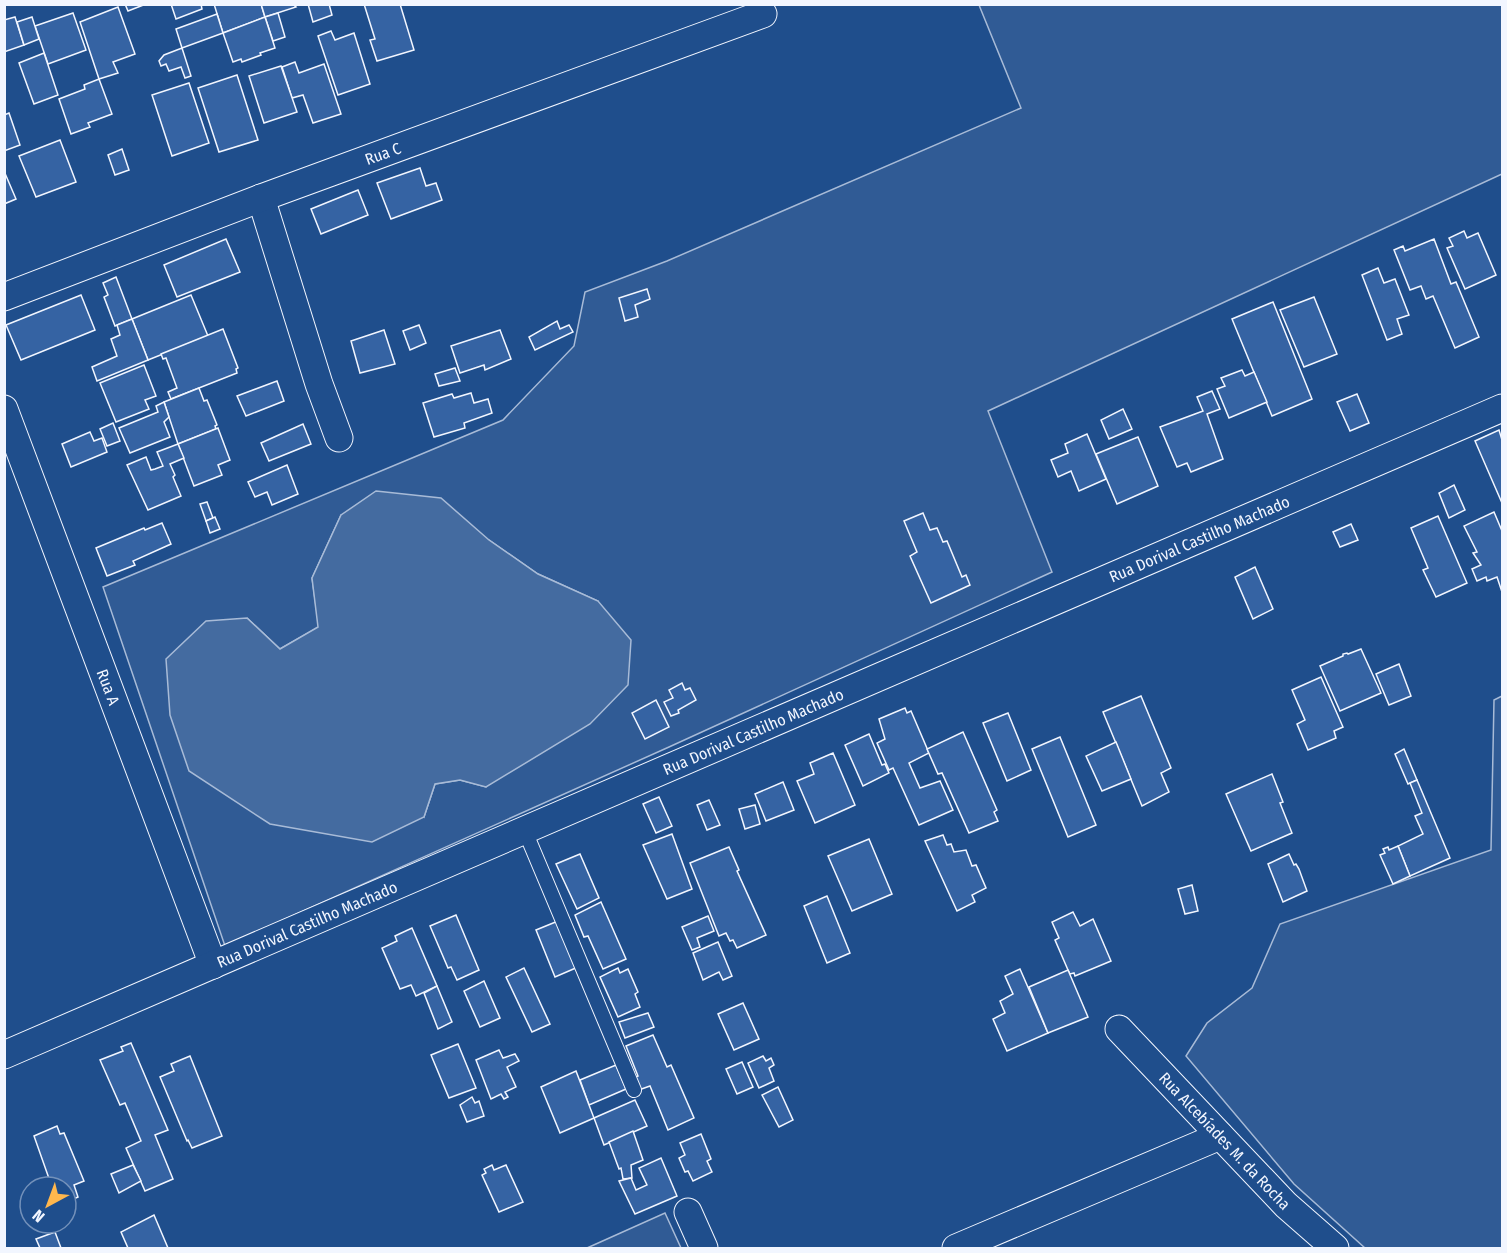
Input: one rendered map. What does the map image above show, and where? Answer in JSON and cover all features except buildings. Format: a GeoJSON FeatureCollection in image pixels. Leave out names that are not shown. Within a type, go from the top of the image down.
{"type":"FeatureCollection","features":[{"type":"Feature","properties":{"kind":"street","name":"Rua C"},"geometry":{"type":"LineString","coordinates":[[4,297],[261,198],[764,14]]}},
{"type":"Feature","properties":{"kind":"street"},"geometry":{"type":"LineString","coordinates":[[261,198],[319,384],[339,438]]}},
{"type":"Feature","properties":{"kind":"street","name":"Rua Dorival Castilho Machado"},"geometry":{"type":"LineString","coordinates":[[4,1055],[1503,408]]}},
{"type":"Feature","properties":{"kind":"street","name":"Rua A"},"geometry":{"type":"LineString","coordinates":[[4,409],[213,965]]}},
{"type":"Feature","properties":{"kind":"street","name":"Rua Alcebíades M. da Rocha"},"geometry":{"type":"LineString","coordinates":[[1119,1029],[1286,1205],[1335,1248]]}},
{"type":"Feature","properties":{"kind":"street"},"geometry":{"type":"LineString","coordinates":[[956,1248],[1220,1136]]}},
{"type":"Feature","properties":{"kind":"street"},"geometry":{"type":"LineString","coordinates":[[688,1212],[704,1248]]}},
{"type":"Feature","properties":{"kind":"lane"},"geometry":{"type":"LineString","coordinates":[[525,831],[634,1090]]}},
{"type":"Feature","properties":{"kind":"shaded area"},"geometry":{"type":"Polygon","coordinates":[[[979,5],[1502,5],[1502,174],[988,411],[1052,572],[225,946],[103,587],[503,420],[574,346],[585,292],[667,261],[1021,108],[979,5]],[[341,515],[312,578],[319,627],[280,649],[247,618],[424,817],[435,784],[460,780],[486,787],[598,601],[538,574],[489,540],[341,515]]]}},
{"type":"Feature","properties":{"kind":"shaded area"},"geometry":{"type":"Polygon","coordinates":[[[376,491],[441,498],[489,540],[538,574],[598,601],[631,640],[628,685],[590,724],[486,787],[460,780],[435,784],[424,817],[372,842],[270,824],[189,771],[170,715],[166,659],[206,621],[247,618],[280,649],[318,627],[312,578],[341,515],[376,491]]]}},
{"type":"Feature","properties":{"kind":"shaded area"},"geometry":{"type":"Polygon","coordinates":[[[1502,696],[1502,1248],[1365,1248],[1294,1184],[1186,1056],[1207,1023],[1252,988],[1280,924],[1491,850],[1494,700],[1502,696]]]}},
{"type":"Feature","properties":{"kind":"shaded area"},"geometry":{"type":"Polygon","coordinates":[[[665,1213],[681,1248],[587,1248],[665,1213]]]}}]}
